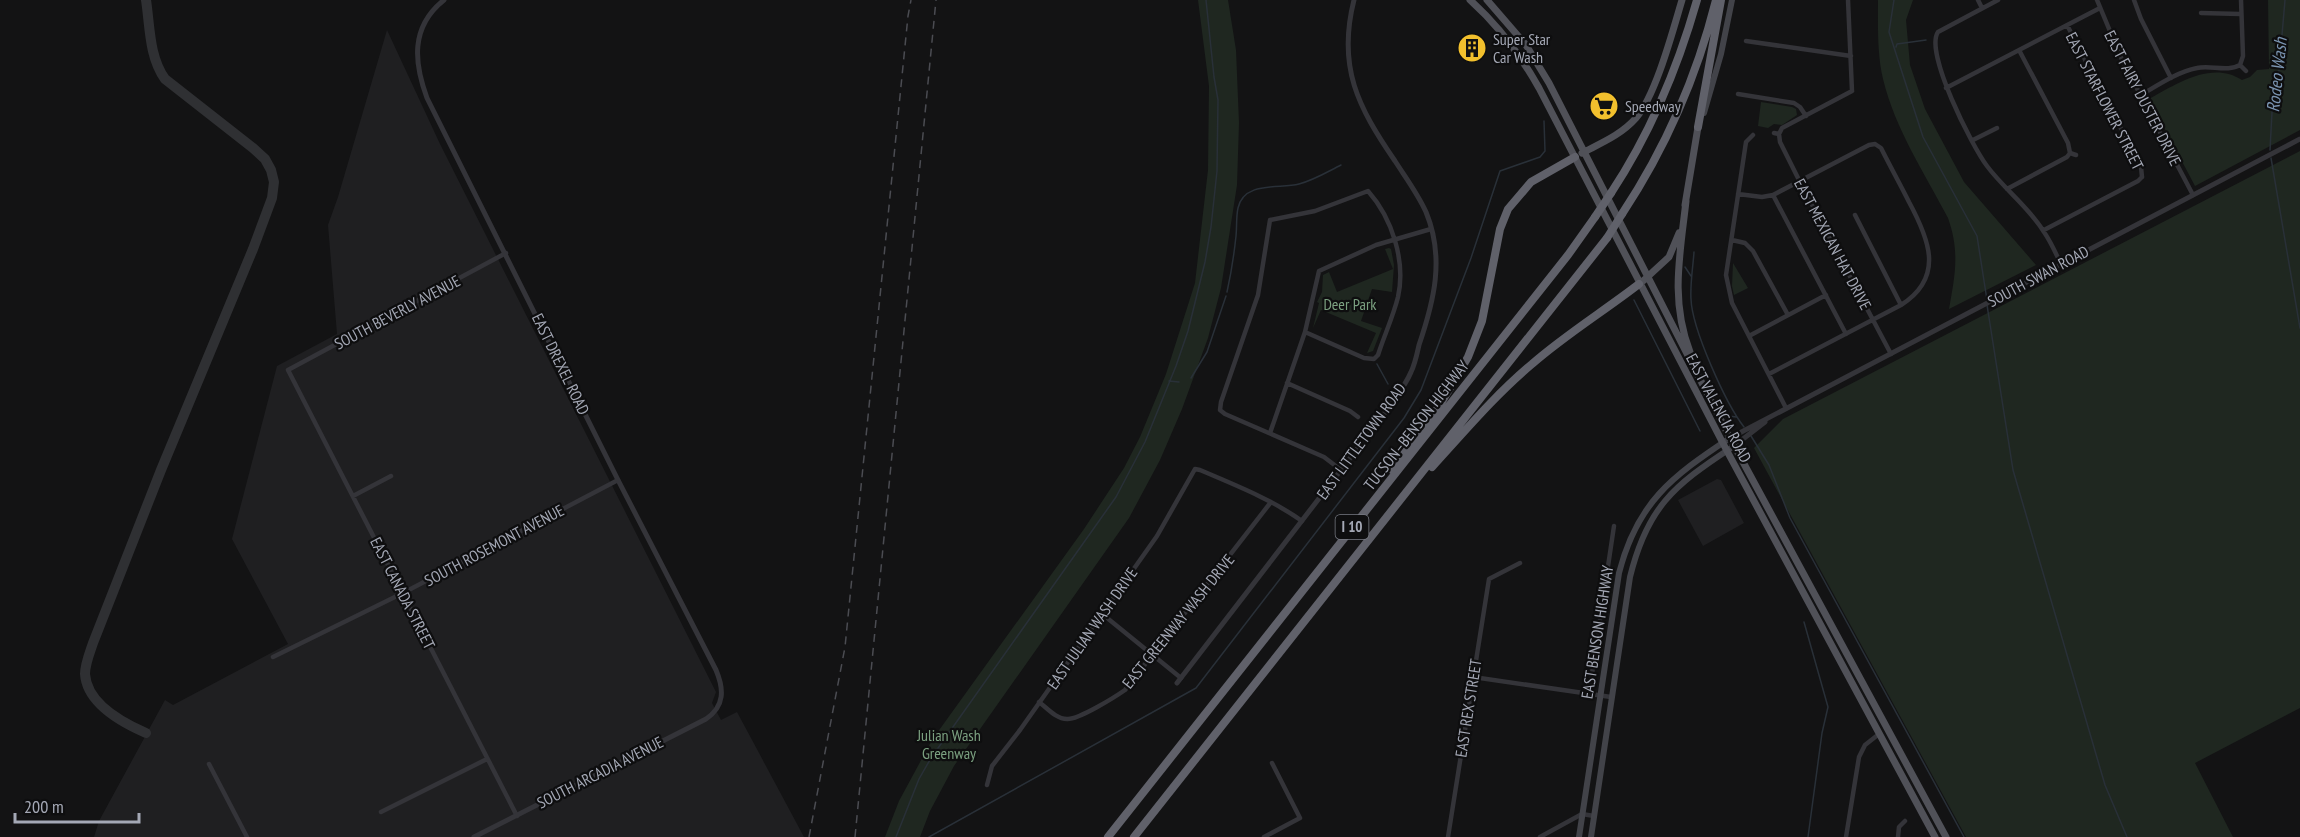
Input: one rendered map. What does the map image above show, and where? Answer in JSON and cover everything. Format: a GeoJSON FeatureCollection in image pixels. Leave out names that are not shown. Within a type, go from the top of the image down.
{"type":"FeatureCollection","features":[{"type":"Feature","properties":{"kind":"highway","name":"TUCSON–BENSON HIGHWAY"},"geometry":{"type":"LineString","coordinates":[[1108,837],[1568,255],[1595,217],[1636,151],[1659,103],[1682,48],[1697,0]]}},
{"type":"Feature","properties":{"kind":"highway","name":"TUCSON–BENSON HIGHWAY"},"geometry":{"type":"LineString","coordinates":[[1134,837],[1607,238],[1661,147],[1679,110],[1699,58],[1716,0]]}},
{"type":"Feature","properties":{"kind":"highway"},"geometry":{"type":"LineString","coordinates":[[1698,127],[1721,0]]}},
{"type":"Feature","properties":{"kind":"highway"},"geometry":{"type":"LineString","coordinates":[[1296,598],[1440,405],[1462,370],[1482,321],[1500,229],[1512,202],[1534,180],[1575,157]]}},
{"type":"Feature","properties":{"kind":"highway"},"geometry":{"type":"LineString","coordinates":[[1389,515],[1521,373],[1639,284]]}},
{"type":"Feature","properties":{"kind":"main road","name":"EAST VALENCIA ROAD"},"geometry":{"type":"LineString","coordinates":[[1470,0],[1518,51],[1539,88],[1722,443],[1935,837]]}},
{"type":"Feature","properties":{"kind":"main road","name":"EAST VALENCIA ROAD"},"geometry":{"type":"LineString","coordinates":[[1487,0],[1513,28],[1537,63],[1734,447],[1946,837]]}},
{"type":"Feature","properties":{"kind":"main road"},"geometry":{"type":"LineString","coordinates":[[1575,157],[1615,136],[1639,114],[1656,79],[1682,0]]}},
{"type":"Feature","properties":{"kind":"main road"},"geometry":{"type":"LineString","coordinates":[[1702,382],[1683,333],[1677,300],[1677,277],[1698,127],[1721,54],[1731,0]]}},
{"type":"Feature","properties":{"kind":"main road"},"geometry":{"type":"LineString","coordinates":[[1639,284],[1669,257],[1674,247],[1686,201]]}},
{"type":"Feature","properties":{"kind":"main road","name":"EAST BENSON HIGHWAY"},"geometry":{"type":"LineString","coordinates":[[1579,837],[1618,573],[1633,530],[1643,513],[1665,486],[1730,438]]}},
{"type":"Feature","properties":{"kind":"main road","name":"EAST BENSON HIGHWAY"},"geometry":{"type":"LineString","coordinates":[[1591,837],[1611,697],[1636,550],[1645,528],[1673,491],[1734,447]]}},
{"type":"Feature","properties":{"kind":"street","name":"EAST DREXEL ROAD"},"geometry":{"type":"LineString","coordinates":[[444,0],[433,10],[425,24],[416,55],[422,84],[436,118],[716,670],[722,688],[721,702]]}},
{"type":"Feature","properties":{"kind":"street","name":"EAST LITTLETOWN ROAD"},"geometry":{"type":"LineString","coordinates":[[1179,681],[1384,414],[1412,372],[1428,320],[1437,279],[1437,257],[1431,229],[1427,213],[1416,193],[1368,121],[1359,100],[1350,70],[1348,45],[1349,21],[1354,0]]}},
{"type":"Feature","properties":{"kind":"street"},"geometry":{"type":"LineString","coordinates":[[1738,94],[1794,103],[1806,116],[1853,92],[1848,0]]}},
{"type":"Feature","properties":{"kind":"street"},"geometry":{"type":"LineString","coordinates":[[1978,0],[1983,8]]}},
{"type":"Feature","properties":{"kind":"street"},"geometry":{"type":"LineString","coordinates":[[1998,0],[1935,33],[1938,61],[1946,88],[1988,168],[2044,231],[2061,264]]}},
{"type":"Feature","properties":{"kind":"street","name":"EAST FAIRY DUSTER DRIVE"},"geometry":{"type":"LineString","coordinates":[[2097,0],[2115,45],[2193,195]]}},
{"type":"Feature","properties":{"kind":"street"},"geometry":{"type":"LineString","coordinates":[[2134,0],[2141,19],[2171,78]]}},
{"type":"Feature","properties":{"kind":"street"},"geometry":{"type":"LineString","coordinates":[[2240,65],[2242,56],[2241,0]]}},
{"type":"Feature","properties":{"kind":"street"},"geometry":{"type":"LineString","coordinates":[[1946,88],[2100,8]]}},
{"type":"Feature","properties":{"kind":"street"},"geometry":{"type":"LineString","coordinates":[[2201,13],[2240,14]]}},
{"type":"Feature","properties":{"kind":"street","name":"EAST STARFLOWER STREET"},"geometry":{"type":"LineString","coordinates":[[2067,25],[2141,167],[2142,177]]}},
{"type":"Feature","properties":{"kind":"street"},"geometry":{"type":"LineString","coordinates":[[1746,41],[1851,56]]}},
{"type":"Feature","properties":{"kind":"street"},"geometry":{"type":"LineString","coordinates":[[2019,50],[2068,143],[2070,153]]}},
{"type":"Feature","properties":{"kind":"street"},"geometry":{"type":"LineString","coordinates":[[2141,95],[2171,78],[2199,67],[2233,68],[2240,65]]}},
{"type":"Feature","properties":{"kind":"street"},"geometry":{"type":"LineString","coordinates":[[2240,65],[2246,71]]}},
{"type":"Feature","properties":{"kind":"street","name":"EAST MEXICAN HAT DRIVE"},"geometry":{"type":"LineString","coordinates":[[1806,116],[1776,133],[1891,354]]}},
{"type":"Feature","properties":{"kind":"street"},"geometry":{"type":"LineString","coordinates":[[1973,140],[1997,128]]}},
{"type":"Feature","properties":{"kind":"street"},"geometry":{"type":"LineString","coordinates":[[1753,135],[1746,142],[1726,275],[1732,303],[1786,408]]}},
{"type":"Feature","properties":{"kind":"street","name":"SOUTH SWAN ROAD"},"geometry":{"type":"LineString","coordinates":[[1730,438],[1743,431],[1751,430],[1786,408],[2300,139]]}},
{"type":"Feature","properties":{"kind":"street"},"geometry":{"type":"LineString","coordinates":[[1738,194],[1762,197],[1773,195],[1876,142],[1923,229],[1929,246],[1929,266],[1924,281],[1909,300],[1769,374]]}},
{"type":"Feature","properties":{"kind":"street"},"geometry":{"type":"LineString","coordinates":[[2070,153],[2076,155]]}},
{"type":"Feature","properties":{"kind":"street"},"geometry":{"type":"LineString","coordinates":[[2007,189],[2067,157],[2070,153]]}},
{"type":"Feature","properties":{"kind":"street"},"geometry":{"type":"LineString","coordinates":[[2044,231],[2142,177],[2149,178]]}},
{"type":"Feature","properties":{"kind":"street"},"geometry":{"type":"LineString","coordinates":[[1305,332],[1364,358],[1374,359],[1378,355],[1398,297],[1400,272],[1388,224],[1368,191],[1315,211],[1270,220],[1258,295],[1221,402],[1221,410],[1225,414],[1324,457],[1341,470]]}},
{"type":"Feature","properties":{"kind":"street"},"geometry":{"type":"LineString","coordinates":[[1773,195],[1846,334]]}},
{"type":"Feature","properties":{"kind":"street"},"geometry":{"type":"LineString","coordinates":[[1855,215],[1901,305]]}},
{"type":"Feature","properties":{"kind":"street"},"geometry":{"type":"LineString","coordinates":[[1270,433],[1305,332],[1318,271],[1376,245],[1431,229]]}},
{"type":"Feature","properties":{"kind":"street"},"geometry":{"type":"LineString","coordinates":[[1732,240],[1744,243],[1753,251],[1788,315]]}},
{"type":"Feature","properties":{"kind":"street","name":"SOUTH BEVERLY AVENUE"},"geometry":{"type":"LineString","coordinates":[[288,370],[506,253]]}},
{"type":"Feature","properties":{"kind":"street"},"geometry":{"type":"LineString","coordinates":[[1749,336],[1826,295]]}},
{"type":"Feature","properties":{"kind":"street","name":"EAST CANADA STREET"},"geometry":{"type":"LineString","coordinates":[[288,370],[517,816]]}},
{"type":"Feature","properties":{"kind":"street"},"geometry":{"type":"LineString","coordinates":[[1287,383],[1350,411],[1358,417]]}},
{"type":"Feature","properties":{"kind":"street","name":"SOUTH SWAN ROAD"},"geometry":{"type":"LineString","coordinates":[[1734,447],[1747,437],[1751,430]]}},
{"type":"Feature","properties":{"kind":"street","name":"EAST JULIAN WASH DRIVE"},"geometry":{"type":"LineString","coordinates":[[987,785],[992,766],[1157,537],[1174,509],[1189,476],[1195,469],[1271,502]]}},
{"type":"Feature","properties":{"kind":"street"},"geometry":{"type":"LineString","coordinates":[[353,496],[391,476]]}},
{"type":"Feature","properties":{"kind":"street","name":"SOUTH ROSEMONT AVENUE"},"geometry":{"type":"LineString","coordinates":[[273,657],[404,593],[618,480]]}},
{"type":"Feature","properties":{"kind":"street"},"geometry":{"type":"LineString","coordinates":[[1271,502],[1302,521]]}},
{"type":"Feature","properties":{"kind":"street","name":"EAST GREENWAY WASH DRIVE"},"geometry":{"type":"LineString","coordinates":[[1040,702],[1059,718],[1069,720],[1125,690],[1271,502]]}},
{"type":"Feature","properties":{"kind":"street","name":"EAST BENSON HIGHWAY"},"geometry":{"type":"LineString","coordinates":[[1589,694],[1614,526]]}},
{"type":"Feature","properties":{"kind":"street","name":"EAST REX STREET"},"geometry":{"type":"LineString","coordinates":[[1448,837],[1489,579],[1520,563]]}},
{"type":"Feature","properties":{"kind":"street"},"geometry":{"type":"LineString","coordinates":[[1101,613],[1179,681]]}},
{"type":"Feature","properties":{"kind":"street"},"geometry":{"type":"LineString","coordinates":[[1473,677],[1611,697]]}},
{"type":"Feature","properties":{"kind":"street","name":"SOUTH ARCADIA AVENUE"},"geometry":{"type":"LineString","coordinates":[[474,837],[706,719],[716,711],[721,702]]}},
{"type":"Feature","properties":{"kind":"street"},"geometry":{"type":"LineString","coordinates":[[1846,837],[1859,757],[1865,745],[1879,734]]}},
{"type":"Feature","properties":{"kind":"street"},"geometry":{"type":"LineString","coordinates":[[381,812],[487,759]]}},
{"type":"Feature","properties":{"kind":"street"},"geometry":{"type":"LineString","coordinates":[[1264,837],[1300,818],[1272,763]]}},
{"type":"Feature","properties":{"kind":"street"},"geometry":{"type":"LineString","coordinates":[[209,764],[247,837]]}},
{"type":"Feature","properties":{"kind":"street"},"geometry":{"type":"LineString","coordinates":[[1854,778],[1861,779]]}},
{"type":"Feature","properties":{"kind":"street"},"geometry":{"type":"LineString","coordinates":[[1540,837],[1582,814],[1594,816]]}},
{"type":"Feature","properties":{"kind":"street"},"geometry":{"type":"LineString","coordinates":[[1898,837],[1899,827],[1905,821]]}},
{"type":"Feature","properties":{"kind":"shaded area"},"geometry":{"type":"Polygon","coordinates":[[[387,30],[440,144],[716,692],[712,703],[721,720],[737,712],[804,837],[94,837],[99,821],[165,700],[173,705],[288,644],[232,539],[277,366],[337,334],[328,225],[387,30]]]}},
{"type":"Feature","properties":{"kind":"shaded area"},"geometry":{"type":"Polygon","coordinates":[[[1717,479],[1721,480],[1744,523],[1703,546],[1678,500],[1717,479]]]}},
{"type":"Feature","properties":{"kind":"green space","name":"Julian Wash Greenway"},"geometry":{"type":"Polygon","coordinates":[[[1198,0],[1228,0],[1236,50],[1239,123],[1237,185],[1221,288],[1208,338],[1182,409],[1160,460],[1129,518],[954,766],[930,811],[920,837],[885,837],[899,801],[932,740],[1084,529],[1124,468],[1140,437],[1166,374],[1195,283],[1208,170],[1209,86],[1198,0]]]}},
{"type":"Feature","properties":{"kind":"green space"},"geometry":{"type":"Polygon","coordinates":[[[1878,0],[1913,0],[1906,20],[1910,65],[1925,109],[1964,182],[2036,265],[1949,309],[1955,264],[1952,230],[1888,98],[1878,40],[1878,0]]]}},
{"type":"Feature","properties":{"kind":"green space"},"geometry":{"type":"Polygon","coordinates":[[[2268,0],[2300,0],[2300,130],[2195,186],[2149,99],[2194,76],[2219,72],[2242,80],[2250,77],[2257,70],[2269,69],[2268,0]]]}},
{"type":"Feature","properties":{"kind":"green space"},"geometry":{"type":"Polygon","coordinates":[[[1761,102],[1792,107],[1796,109],[1797,115],[1782,125],[1774,124],[1768,128],[1758,126],[1761,102]]]}},
{"type":"Feature","properties":{"kind":"green space"},"geometry":{"type":"Polygon","coordinates":[[[2300,151],[2300,708],[2195,763],[2233,837],[1966,837],[1754,448],[1783,419],[2300,151]]]}},
{"type":"Feature","properties":{"kind":"green space","name":"Deer Park"},"geometry":{"type":"Polygon","coordinates":[[[1389,248],[1394,265],[1392,292],[1372,289],[1361,321],[1382,328],[1373,351],[1367,353],[1376,333],[1321,310],[1313,328],[1319,303],[1317,302],[1322,292],[1323,275],[1329,272],[1337,292],[1393,269],[1385,249],[1389,248]]]}},
{"type":"Feature","properties":{"kind":"green space"},"geometry":{"type":"Polygon","coordinates":[[[1733,263],[1748,288],[1734,295],[1732,286],[1733,263]]]}},
{"type":"Feature","properties":{"kind":"waterway"},"geometry":{"type":"LineString","coordinates":[[896,837],[919,779],[931,758],[1116,497],[1145,442],[1176,366],[1188,331],[1205,262],[1217,171],[1218,100],[1206,0]]}},
{"type":"Feature","properties":{"kind":"waterway"},"geometry":{"type":"LineString","coordinates":[[1894,0],[1889,32],[1923,137],[1977,236],[1987,300]]}},
{"type":"Feature","properties":{"kind":"waterway","name":"Rodeo Wash"},"geometry":{"type":"LineString","coordinates":[[2270,150],[2285,0]]}},
{"type":"Feature","properties":{"kind":"waterway"},"geometry":{"type":"LineString","coordinates":[[1896,47],[1897,44],[1926,40]]}},
{"type":"Feature","properties":{"kind":"waterway"},"geometry":{"type":"LineString","coordinates":[[929,837],[1196,688],[1404,418],[1421,390],[1471,258],[1500,171],[1540,157],[1545,151],[1544,121]]}},
{"type":"Feature","properties":{"kind":"waterway","name":"Rodeo Wash"},"geometry":{"type":"LineString","coordinates":[[2271,158],[2300,328]]}},
{"type":"Feature","properties":{"kind":"waterway"},"geometry":{"type":"LineString","coordinates":[[1227,292],[1234,250],[1237,211],[1242,199],[1255,190],[1299,184],[1341,165]]}},
{"type":"Feature","properties":{"kind":"waterway"},"geometry":{"type":"LineString","coordinates":[[1694,252],[1691,299],[1697,328],[1703,347],[1728,402],[1744,427]]}},
{"type":"Feature","properties":{"kind":"waterway"},"geometry":{"type":"LineString","coordinates":[[1685,267],[1691,276]]}},
{"type":"Feature","properties":{"kind":"waterway"},"geometry":{"type":"LineString","coordinates":[[1191,378],[1207,352],[1226,296]]}},
{"type":"Feature","properties":{"kind":"waterway"},"geometry":{"type":"LineString","coordinates":[[1634,300],[1700,431]]}},
{"type":"Feature","properties":{"kind":"waterway"},"geometry":{"type":"LineString","coordinates":[[1987,305],[2013,470],[2105,785],[2127,837]]}},
{"type":"Feature","properties":{"kind":"waterway"},"geometry":{"type":"LineString","coordinates":[[1377,364],[1388,384]]}},
{"type":"Feature","properties":{"kind":"waterway"},"geometry":{"type":"LineString","coordinates":[[1169,381],[1179,382]]}},
{"type":"Feature","properties":{"kind":"waterway"},"geometry":{"type":"LineString","coordinates":[[1729,416],[1736,417]]}},
{"type":"Feature","properties":{"kind":"waterway"},"geometry":{"type":"LineString","coordinates":[[1751,436],[1769,465],[1790,518],[1964,837]]}},
{"type":"Feature","properties":{"kind":"waterway"},"geometry":{"type":"LineString","coordinates":[[1804,622],[1828,707],[1822,733],[1808,837]]}},
{"type":"Feature","properties":{"kind":"taxiway"},"geometry":{"type":"LineString","coordinates":[[146,0],[153,51],[165,79],[265,159],[274,182],[272,198],[253,249],[161,470],[87,662],[85,674],[87,685],[99,703],[117,718],[146,733]]}},
{"type":"Feature","properties":{"kind":"railway"},"geometry":{"type":"LineString","coordinates":[[809,837],[845,647],[911,0]]}},
{"type":"Feature","properties":{"kind":"railway"},"geometry":{"type":"LineString","coordinates":[[855,837],[936,0]]}},
{"type":"Feature","properties":{"kind":"place","name":"Super Star Car Wash"},"geometry":{"type":"Point","coordinates":[1472,48]}},
{"type":"Feature","properties":{"kind":"place","name":"Speedway"},"geometry":{"type":"Point","coordinates":[1604,106]}}]}
